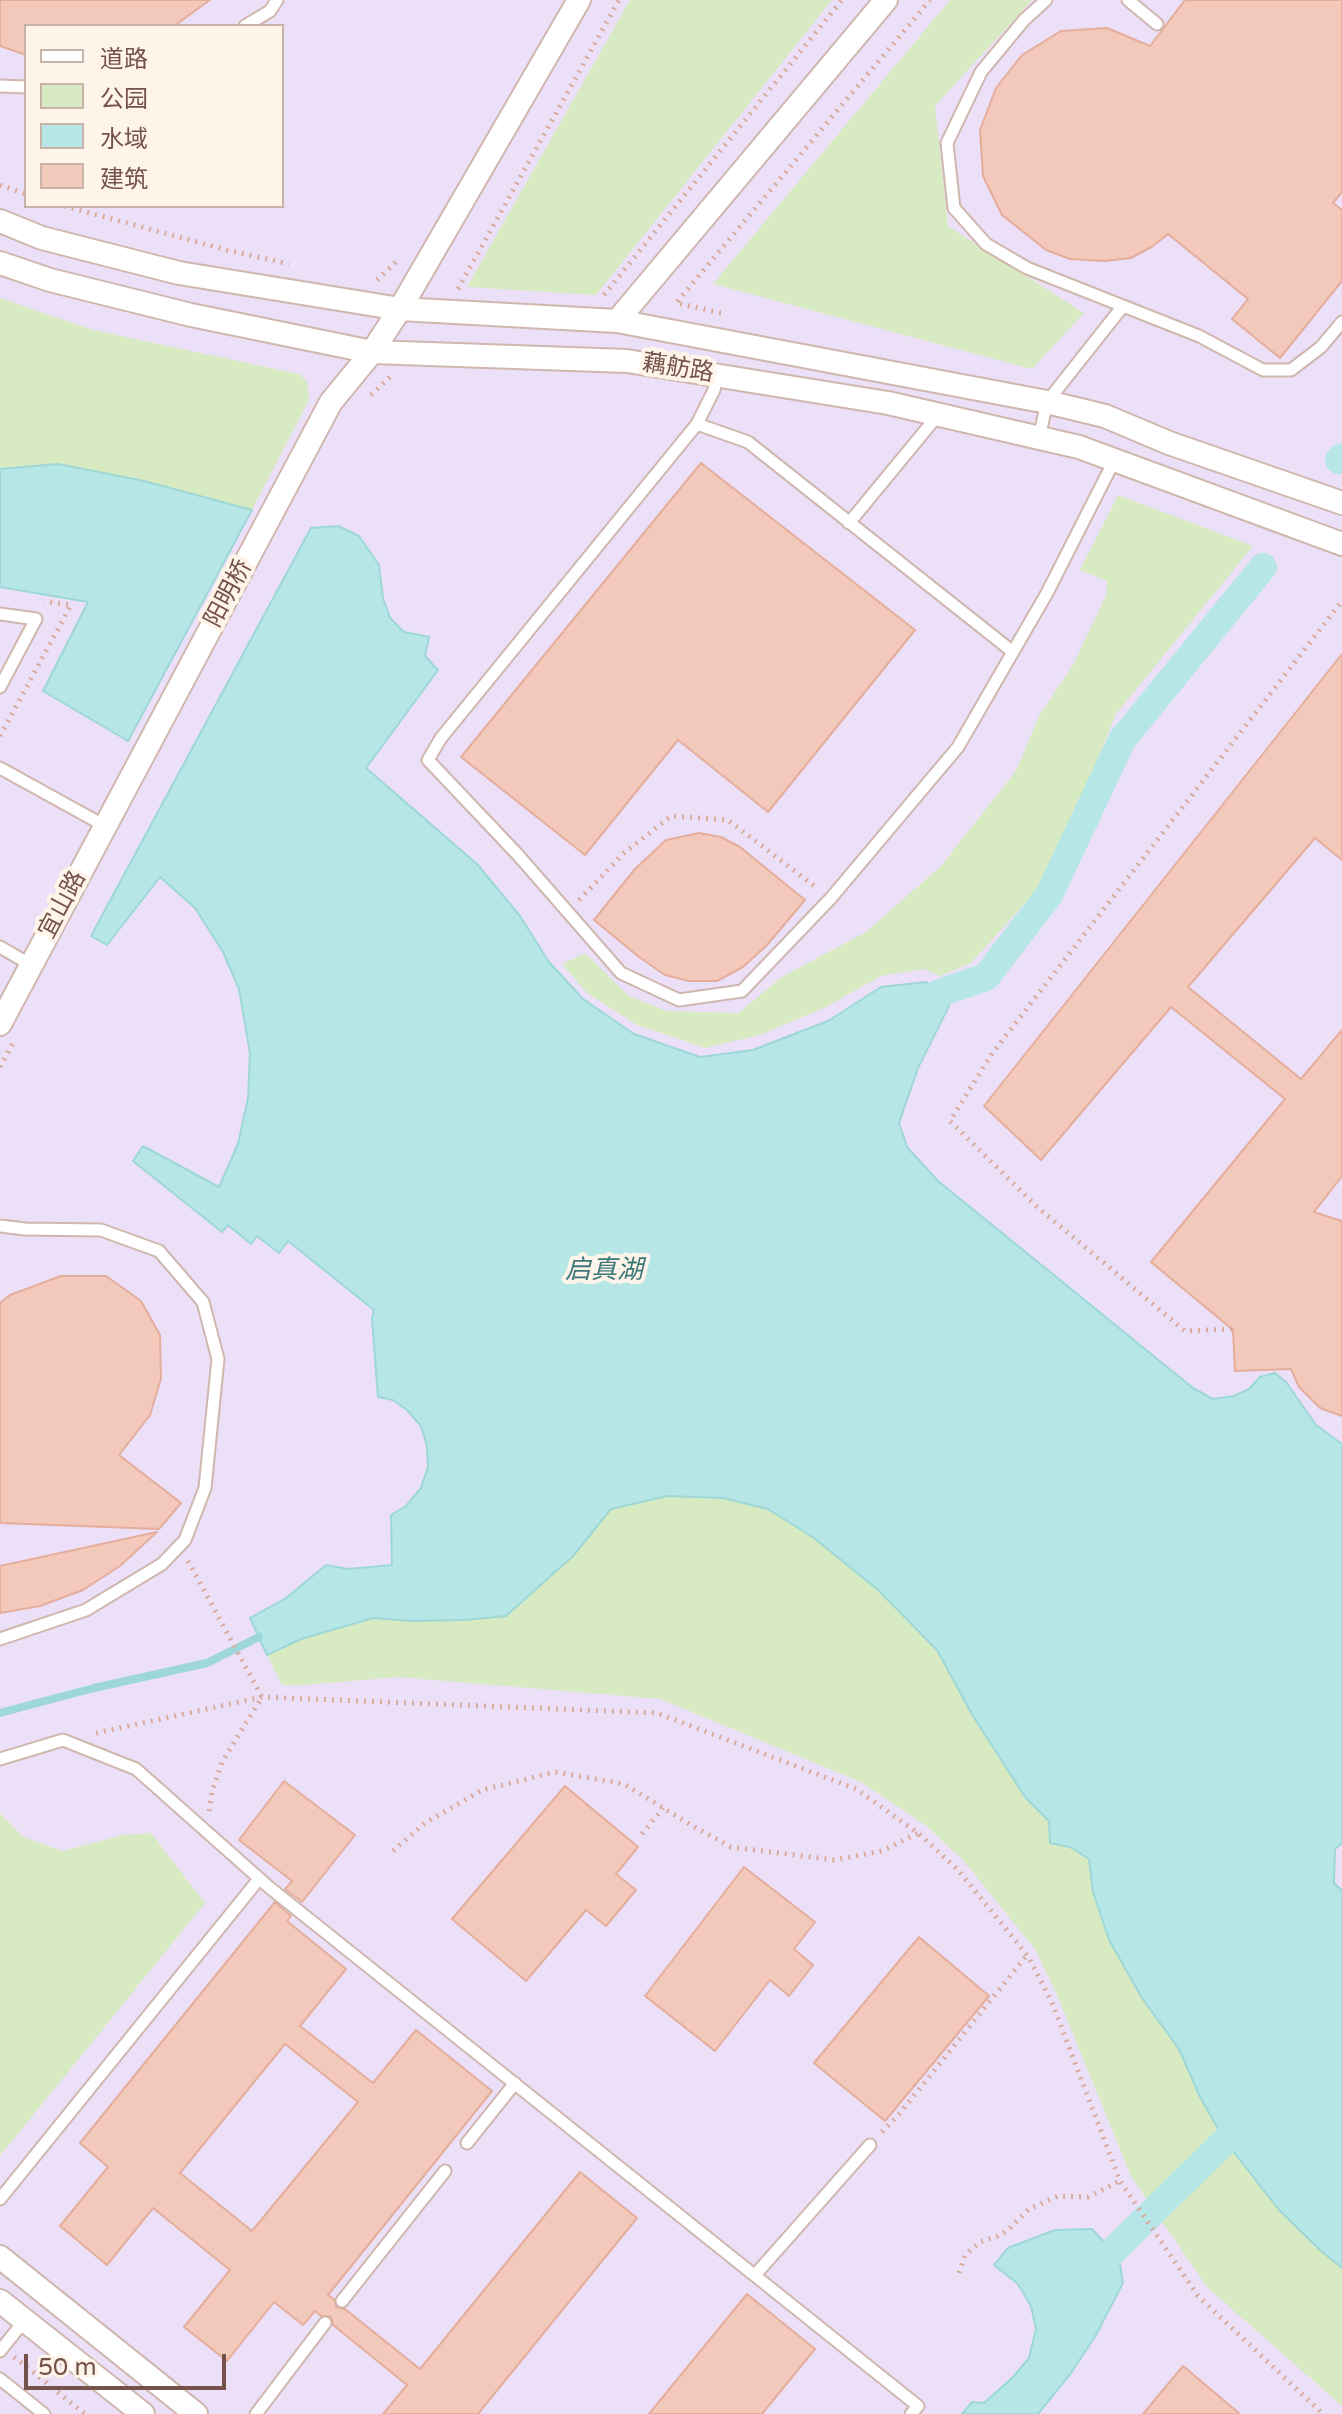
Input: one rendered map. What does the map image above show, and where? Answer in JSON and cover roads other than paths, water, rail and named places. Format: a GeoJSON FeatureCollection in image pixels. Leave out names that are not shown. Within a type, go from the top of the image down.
{"type":"FeatureCollection","features":[{"type":"Feature","properties":{"kind":"street"},"geometry":{"type":"LineString","coordinates":[[372,352],[579,0]]}},
{"type":"Feature","properties":{"kind":"street"},"geometry":{"type":"LineString","coordinates":[[617,321],[886,0]]}},
{"type":"Feature","properties":{"kind":"street","name":"藕舫路"},"geometry":{"type":"LineString","coordinates":[[0,221],[42,238],[179,273],[400,309],[617,321],[1047,402],[1105,416],[1169,443],[1342,503]]}},
{"type":"Feature","properties":{"kind":"street","name":"藕舫路"},"geometry":{"type":"LineString","coordinates":[[0,263],[50,280],[191,315],[372,352],[627,361],[888,403],[1079,447],[1342,544]]}},
{"type":"Feature","properties":{"kind":"street","name":"阳明桥"},"geometry":{"type":"LineString","coordinates":[[126,786],[331,402],[372,352]]}},
{"type":"Feature","properties":{"kind":"street","name":"宜山路"},"geometry":{"type":"LineString","coordinates":[[0,1024],[126,786]]}},
{"type":"Feature","properties":{"kind":"street"},"geometry":{"type":"LineString","coordinates":[[0,2257],[196,2414]]}},
{"type":"Feature","properties":{"kind":"street"},"geometry":{"type":"LineString","coordinates":[[0,2301],[143,2414]]}},
{"type":"Feature","properties":{"kind":"lane"},"geometry":{"type":"LineString","coordinates":[[248,24],[270,11],[277,0]]}},
{"type":"Feature","properties":{"kind":"lane"},"geometry":{"type":"LineString","coordinates":[[1046,0],[1024,20],[981,72],[947,143],[954,208],[986,244],[1027,268],[1199,336],[1263,370],[1291,370],[1321,347],[1342,322]]}},
{"type":"Feature","properties":{"kind":"lane"},"geometry":{"type":"LineString","coordinates":[[1128,0],[1157,24]]}},
{"type":"Feature","properties":{"kind":"lane"},"geometry":{"type":"LineString","coordinates":[[0,86],[24,87]]}},
{"type":"Feature","properties":{"kind":"lane"},"geometry":{"type":"LineString","coordinates":[[1039,438],[1047,402],[1123,306]]}},
{"type":"Feature","properties":{"kind":"lane"},"geometry":{"type":"LineString","coordinates":[[717,376],[714,390],[697,424],[441,738],[428,760],[518,855],[621,973],[679,1000],[742,991],[831,898],[958,747],[1047,593],[1114,461]]}},
{"type":"Feature","properties":{"kind":"lane"},"geometry":{"type":"LineString","coordinates":[[849,523],[938,415]]}},
{"type":"Feature","properties":{"kind":"lane"},"geometry":{"type":"LineString","coordinates":[[697,424],[748,442],[1013,652]]}},
{"type":"Feature","properties":{"kind":"lane"},"geometry":{"type":"LineString","coordinates":[[0,614],[36,619],[0,687]]}},
{"type":"Feature","properties":{"kind":"lane"},"geometry":{"type":"LineString","coordinates":[[0,768],[105,826]]}},
{"type":"Feature","properties":{"kind":"lane"},"geometry":{"type":"LineString","coordinates":[[0,947],[31,965]]}},
{"type":"Feature","properties":{"kind":"lane"},"geometry":{"type":"LineString","coordinates":[[0,1226],[101,1230],[159,1251],[203,1302],[218,1359],[205,1488],[185,1540],[162,1564],[86,1610],[0,1639]]}},
{"type":"Feature","properties":{"kind":"lane"},"geometry":{"type":"LineString","coordinates":[[0,1759],[63,1740],[136,1769],[259,1879],[918,2406],[911,2414]]}},
{"type":"Feature","properties":{"kind":"lane"},"geometry":{"type":"LineString","coordinates":[[0,2199],[259,1879]]}},
{"type":"Feature","properties":{"kind":"lane"},"geometry":{"type":"LineString","coordinates":[[467,2143],[515,2083]]}},
{"type":"Feature","properties":{"kind":"lane"},"geometry":{"type":"LineString","coordinates":[[755,2275],[870,2145]]}},
{"type":"Feature","properties":{"kind":"lane"},"geometry":{"type":"LineString","coordinates":[[342,2301],[445,2171]]}},
{"type":"Feature","properties":{"kind":"lane"},"geometry":{"type":"LineString","coordinates":[[1,2350],[24,2321]]}},
{"type":"Feature","properties":{"kind":"lane"},"geometry":{"type":"LineString","coordinates":[[256,2414],[325,2323]]}},
{"type":"Feature","properties":{"kind":"lane"},"geometry":{"type":"LineString","coordinates":[[0,2379],[44,2414]]}},
{"type":"Feature","properties":{"kind":"water"},"geometry":{"type":"Polygon","coordinates":[[[58,464],[144,481],[252,510],[128,741],[43,691],[88,602],[0,587],[0,469],[58,464]]]}},
{"type":"Feature","properties":{"kind":"water","name":"启真湖"},"geometry":{"type":"Polygon","coordinates":[[[338,526],[359,536],[379,565],[383,598],[390,618],[404,632],[429,637],[425,656],[438,670],[366,768],[477,864],[520,916],[549,962],[583,999],[634,1034],[700,1057],[753,1050],[828,1021],[881,987],[926,982],[949,1006],[918,1068],[899,1123],[907,1147],[938,1181],[1193,1388],[1213,1399],[1234,1396],[1249,1389],[1260,1377],[1275,1373],[1286,1382],[1316,1425],[1342,1444],[1342,1843],[1335,1849],[1334,1883],[1342,1891],[1342,2268],[1280,2211],[1225,2141],[1200,2097],[1179,2049],[1142,1998],[1109,1940],[1093,1892],[1089,1859],[1070,1847],[1050,1843],[1049,1821],[1025,1797],[973,1716],[937,1650],[878,1590],[814,1538],[768,1509],[723,1498],[667,1496],[611,1509],[573,1556],[506,1616],[411,1621],[373,1618],[301,1639],[267,1655],[250,1618],[286,1598],[326,1565],[348,1569],[392,1565],[391,1515],[406,1506],[421,1488],[428,1467],[427,1446],[421,1426],[407,1410],[393,1400],[378,1397],[372,1319],[374,1310],[288,1241],[279,1253],[257,1236],[251,1244],[228,1225],[222,1232],[133,1161],[143,1146],[219,1187],[238,1144],[248,1098],[250,1053],[239,989],[223,952],[195,908],[160,877],[107,945],[91,936],[311,528],[338,526]]]}},
{"type":"Feature","properties":{"kind":"water"},"geometry":{"type":"Polygon","coordinates":[[[1092,2229],[1119,2258],[1123,2283],[1096,2335],[1071,2373],[1038,2414],[962,2414],[972,2402],[984,2403],[1013,2377],[1029,2358],[1036,2329],[1031,2306],[1018,2284],[994,2265],[1008,2248],[1055,2230],[1092,2229]]]}},
{"type":"Feature","properties":{"kind":"waterway"},"geometry":{"type":"LineString","coordinates":[[1339,460],[1342,457]]}},
{"type":"Feature","properties":{"kind":"waterway"},"geometry":{"type":"LineString","coordinates":[[937,994],[986,977],[1049,895],[1122,740],[1263,567]]}},
{"type":"Feature","properties":{"kind":"waterway"},"geometry":{"type":"LineString","coordinates":[[0,1713],[207,1663],[259,1637]]}},
{"type":"Feature","properties":{"kind":"waterway"},"geometry":{"type":"LineString","coordinates":[[1114,2250],[1225,2141]]}}]}
